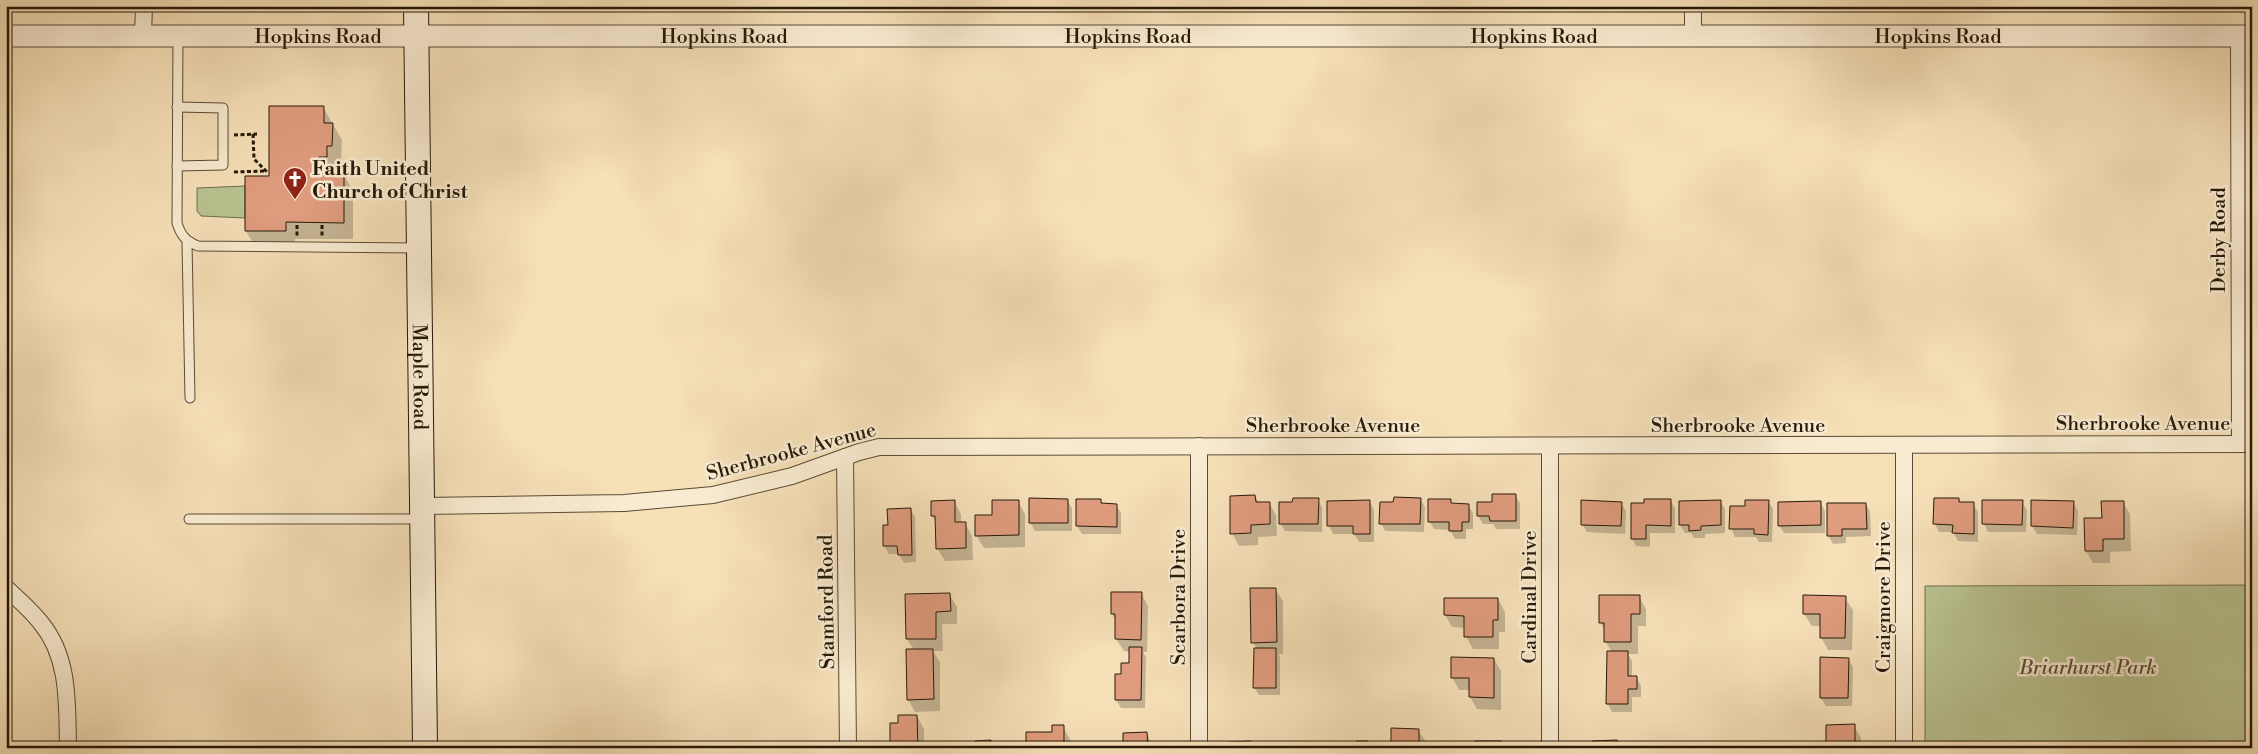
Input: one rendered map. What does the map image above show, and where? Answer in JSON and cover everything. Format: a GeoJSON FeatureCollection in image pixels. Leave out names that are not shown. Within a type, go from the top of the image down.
{"type":"FeatureCollection","features":[{"type":"Feature","properties":{"kind":"main road","name":"Maple Road"},"geometry":{"type":"LineString","coordinates":[[416,6],[425,748]]}},
{"type":"Feature","properties":{"kind":"street"},"geometry":{"type":"LineString","coordinates":[[143,34],[144,6]]}},
{"type":"Feature","properties":{"kind":"street"},"geometry":{"type":"LineString","coordinates":[[1693,6],[1693,37]]}},
{"type":"Feature","properties":{"kind":"street","name":"Hopkins Road"},"geometry":{"type":"LineString","coordinates":[[6,36],[143,34],[415,36],[2245,36]]}},
{"type":"Feature","properties":{"kind":"street","name":"Derby Road"},"geometry":{"type":"LineString","coordinates":[[2245,36],[2246,444]]}},
{"type":"Feature","properties":{"kind":"street","name":"Sherbrooke Avenue"},"geometry":{"type":"LineString","coordinates":[[422,513],[624,503],[713,495],[792,476],[879,447],[2246,444]]}},
{"type":"Feature","properties":{"kind":"street","name":"Scarbora Drive"},"geometry":{"type":"LineString","coordinates":[[1199,446],[1199,748]]}},
{"type":"Feature","properties":{"kind":"street","name":"Cardinal Drive"},"geometry":{"type":"LineString","coordinates":[[1550,446],[1550,748]]}},
{"type":"Feature","properties":{"kind":"street","name":"Craigmore Drive"},"geometry":{"type":"LineString","coordinates":[[1904,446],[1904,748]]}},
{"type":"Feature","properties":{"kind":"street","name":"Stamford Road"},"geometry":{"type":"LineString","coordinates":[[845,457],[848,748]]}},
{"type":"Feature","properties":{"kind":"street"},"geometry":{"type":"LineString","coordinates":[[6,588],[42,624],[60,660],[67,684],[68,748]]}},
{"type":"Feature","properties":{"kind":"lane"},"geometry":{"type":"LineString","coordinates":[[178,35],[177,223],[180,233],[188,242],[198,246],[418,248]]}},
{"type":"Feature","properties":{"kind":"lane"},"geometry":{"type":"LineString","coordinates":[[177,107],[223,108],[223,165],[177,166]]}},
{"type":"Feature","properties":{"kind":"lane"},"geometry":{"type":"LineString","coordinates":[[188,242],[190,398]]}},
{"type":"Feature","properties":{"kind":"lane"},"geometry":{"type":"LineString","coordinates":[[189,519],[422,513]]}},
{"type":"Feature","properties":{"kind":"path"},"geometry":{"type":"LineString","coordinates":[[223,135],[255,134],[254,159],[267,172],[234,172]]}},
{"type":"Feature","properties":{"kind":"path"},"geometry":{"type":"LineString","coordinates":[[297,225],[297,238]]}},
{"type":"Feature","properties":{"kind":"path"},"geometry":{"type":"LineString","coordinates":[[322,225],[322,238]]}},
{"type":"Feature","properties":{"kind":"green space"},"geometry":{"type":"Polygon","coordinates":[[[245,186],[245,218],[201,216],[197,211],[197,188],[245,186]]]}},
{"type":"Feature","properties":{"kind":"green space","name":"Briarhurst Park"},"geometry":{"type":"Polygon","coordinates":[[[2252,585],[2252,748],[1925,748],[1925,586],[2252,585]]]}},
{"type":"Feature","properties":{"kind":"building"},"geometry":{"type":"Polygon","coordinates":[[[269,106],[324,106],[324,123],[333,123],[332,146],[327,146],[327,157],[319,157],[319,173],[344,173],[344,223],[286,222],[286,231],[245,231],[245,176],[269,176],[269,106]]]}},
{"type":"Feature","properties":{"kind":"building"},"geometry":{"type":"Polygon","coordinates":[[[1492,494],[1516,494],[1516,521],[1490,521],[1489,516],[1477,516],[1477,502],[1492,502],[1492,494]]]}},
{"type":"Feature","properties":{"kind":"building"},"geometry":{"type":"Polygon","coordinates":[[[1255,495],[1256,502],[1270,502],[1270,524],[1251,525],[1251,533],[1230,534],[1230,496],[1255,495]]]}},
{"type":"Feature","properties":{"kind":"building"},"geometry":{"type":"Polygon","coordinates":[[[1394,497],[1421,498],[1420,524],[1379,524],[1380,502],[1393,502],[1394,497]]]}},
{"type":"Feature","properties":{"kind":"building"},"geometry":{"type":"Polygon","coordinates":[[[1029,498],[1068,499],[1068,523],[1029,523],[1029,498]]]}},
{"type":"Feature","properties":{"kind":"building"},"geometry":{"type":"Polygon","coordinates":[[[1293,498],[1319,498],[1318,524],[1279,524],[1279,502],[1292,502],[1293,498]]]}},
{"type":"Feature","properties":{"kind":"building"},"geometry":{"type":"Polygon","coordinates":[[[1934,498],[1959,498],[1959,502],[1974,502],[1974,534],[1952,533],[1953,525],[1933,524],[1934,498]]]}},
{"type":"Feature","properties":{"kind":"building"},"geometry":{"type":"Polygon","coordinates":[[[1076,499],[1101,499],[1101,503],[1117,504],[1117,527],[1076,526],[1076,499]]]}},
{"type":"Feature","properties":{"kind":"building"},"geometry":{"type":"Polygon","coordinates":[[[1428,499],[1451,499],[1451,503],[1469,504],[1469,522],[1462,522],[1462,531],[1449,531],[1449,522],[1428,522],[1428,499]]]}},
{"type":"Feature","properties":{"kind":"building"},"geometry":{"type":"Polygon","coordinates":[[[1644,499],[1671,499],[1671,526],[1646,525],[1646,539],[1631,539],[1631,503],[1644,503],[1644,499]]]}},
{"type":"Feature","properties":{"kind":"building"},"geometry":{"type":"Polygon","coordinates":[[[955,500],[955,522],[966,522],[966,548],[936,549],[935,516],[931,516],[931,501],[955,500]]]}},
{"type":"Feature","properties":{"kind":"building"},"geometry":{"type":"Polygon","coordinates":[[[992,500],[1019,500],[1019,535],[975,536],[975,515],[992,515],[992,500]]]}},
{"type":"Feature","properties":{"kind":"building"},"geometry":{"type":"Polygon","coordinates":[[[1370,500],[1370,534],[1353,534],[1353,526],[1327,526],[1327,501],[1370,500]]]}},
{"type":"Feature","properties":{"kind":"building"},"geometry":{"type":"Polygon","coordinates":[[[1581,500],[1622,502],[1621,526],[1581,525],[1581,500]]]}},
{"type":"Feature","properties":{"kind":"building"},"geometry":{"type":"Polygon","coordinates":[[[1721,500],[1721,525],[1701,526],[1701,530],[1689,531],[1689,525],[1679,525],[1679,501],[1721,500]]]}},
{"type":"Feature","properties":{"kind":"building"},"geometry":{"type":"Polygon","coordinates":[[[1745,500],[1769,500],[1768,535],[1754,534],[1754,529],[1729,529],[1730,506],[1745,506],[1745,500]]]}},
{"type":"Feature","properties":{"kind":"building"},"geometry":{"type":"Polygon","coordinates":[[[1982,500],[2023,500],[2022,525],[1982,524],[1982,500]]]}},
{"type":"Feature","properties":{"kind":"building"},"geometry":{"type":"Polygon","coordinates":[[[2031,500],[2074,501],[2073,528],[2031,526],[2031,500]]]}},
{"type":"Feature","properties":{"kind":"building"},"geometry":{"type":"Polygon","coordinates":[[[1821,501],[1821,525],[1778,526],[1778,502],[1821,501]]]}},
{"type":"Feature","properties":{"kind":"building"},"geometry":{"type":"Polygon","coordinates":[[[2101,501],[2124,501],[2124,539],[2103,539],[2103,551],[2085,551],[2084,518],[2102,518],[2101,501]]]}},
{"type":"Feature","properties":{"kind":"building"},"geometry":{"type":"Polygon","coordinates":[[[1827,503],[1866,503],[1867,529],[1842,529],[1842,536],[1827,536],[1827,503]]]}},
{"type":"Feature","properties":{"kind":"building"},"geometry":{"type":"Polygon","coordinates":[[[911,508],[912,555],[898,555],[897,546],[883,546],[883,525],[888,525],[887,509],[911,508]]]}},
{"type":"Feature","properties":{"kind":"building"},"geometry":{"type":"Polygon","coordinates":[[[1250,588],[1276,588],[1277,642],[1251,643],[1250,588]]]}},
{"type":"Feature","properties":{"kind":"building"},"geometry":{"type":"Polygon","coordinates":[[[1111,592],[1142,592],[1141,640],[1115,639],[1115,614],[1111,614],[1111,592]]]}},
{"type":"Feature","properties":{"kind":"building"},"geometry":{"type":"Polygon","coordinates":[[[950,593],[951,611],[936,612],[936,639],[906,639],[905,594],[950,593]]]}},
{"type":"Feature","properties":{"kind":"building"},"geometry":{"type":"Polygon","coordinates":[[[1599,595],[1640,595],[1640,614],[1631,614],[1631,642],[1604,642],[1604,623],[1599,623],[1599,595]]]}},
{"type":"Feature","properties":{"kind":"building"},"geometry":{"type":"Polygon","coordinates":[[[1803,595],[1846,596],[1845,638],[1820,638],[1820,614],[1803,614],[1803,595]]]}},
{"type":"Feature","properties":{"kind":"building"},"geometry":{"type":"Polygon","coordinates":[[[1444,598],[1498,598],[1498,620],[1493,620],[1493,637],[1464,637],[1464,616],[1444,615],[1444,598]]]}},
{"type":"Feature","properties":{"kind":"building"},"geometry":{"type":"Polygon","coordinates":[[[1129,647],[1142,647],[1141,700],[1115,700],[1115,674],[1121,674],[1121,663],[1129,663],[1129,647]]]}},
{"type":"Feature","properties":{"kind":"building"},"geometry":{"type":"Polygon","coordinates":[[[1254,648],[1276,648],[1276,688],[1253,688],[1254,648]]]}},
{"type":"Feature","properties":{"kind":"building"},"geometry":{"type":"Polygon","coordinates":[[[906,649],[933,649],[934,699],[907,700],[906,649]]]}},
{"type":"Feature","properties":{"kind":"building"},"geometry":{"type":"Polygon","coordinates":[[[1607,651],[1628,651],[1628,676],[1637,676],[1637,689],[1628,689],[1628,704],[1606,704],[1607,651]]]}},
{"type":"Feature","properties":{"kind":"building"},"geometry":{"type":"Polygon","coordinates":[[[1451,657],[1494,658],[1494,698],[1469,697],[1469,678],[1451,678],[1451,657]]]}},
{"type":"Feature","properties":{"kind":"building"},"geometry":{"type":"Polygon","coordinates":[[[1820,657],[1849,658],[1848,698],[1820,698],[1820,657]]]}},
{"type":"Feature","properties":{"kind":"building"},"geometry":{"type":"Polygon","coordinates":[[[898,715],[917,715],[918,748],[890,748],[890,723],[898,723],[898,715]]]}},
{"type":"Feature","properties":{"kind":"building"},"geometry":{"type":"Polygon","coordinates":[[[1855,724],[1855,748],[1826,748],[1826,725],[1855,724]]]}},
{"type":"Feature","properties":{"kind":"building"},"geometry":{"type":"Polygon","coordinates":[[[1052,725],[1064,725],[1064,748],[1026,748],[1026,732],[1052,732],[1052,725]]]}},
{"type":"Feature","properties":{"kind":"building"},"geometry":{"type":"Polygon","coordinates":[[[1391,728],[1419,729],[1419,748],[1377,748],[1377,745],[1391,746],[1391,728]]]}},
{"type":"Feature","properties":{"kind":"building"},"geometry":{"type":"Polygon","coordinates":[[[1147,732],[1148,748],[1123,748],[1123,733],[1147,732]]]}},
{"type":"Feature","properties":{"kind":"building"},"geometry":{"type":"Polygon","coordinates":[[[991,740],[991,748],[975,748],[975,741],[991,740]]]}},
{"type":"Feature","properties":{"kind":"building"},"geometry":{"type":"Polygon","coordinates":[[[1617,740],[1618,748],[1592,748],[1592,741],[1617,740]]]}},
{"type":"Feature","properties":{"kind":"building"},"geometry":{"type":"Polygon","coordinates":[[[1251,741],[1251,748],[1229,748],[1229,742],[1251,741]]]}},
{"type":"Feature","properties":{"kind":"building"},"geometry":{"type":"Polygon","coordinates":[[[1357,741],[1367,741],[1367,748],[1357,748],[1357,741]]]}},
{"type":"Feature","properties":{"kind":"building"},"geometry":{"type":"Polygon","coordinates":[[[1475,741],[1501,741],[1501,748],[1475,748],[1475,741]]]}},
{"type":"Feature","properties":{"kind":"building"},"geometry":{"type":"Polygon","coordinates":[[[1116,746],[1116,748],[1074,748],[1074,747],[1116,746]]]}},
{"type":"Feature","properties":{"kind":"building"},"geometry":{"type":"Polygon","coordinates":[[[1278,746],[1319,747],[1319,748],[1277,748],[1278,746]]]}},
{"type":"Feature","properties":{"kind":"building"},"geometry":{"type":"Polygon","coordinates":[[[1722,747],[1722,748],[1678,748],[1722,747]]]}},
{"type":"Feature","properties":{"kind":"place","name":"Faith United Church of Christ"},"geometry":{"type":"Point","coordinates":[295,200]}}]}
